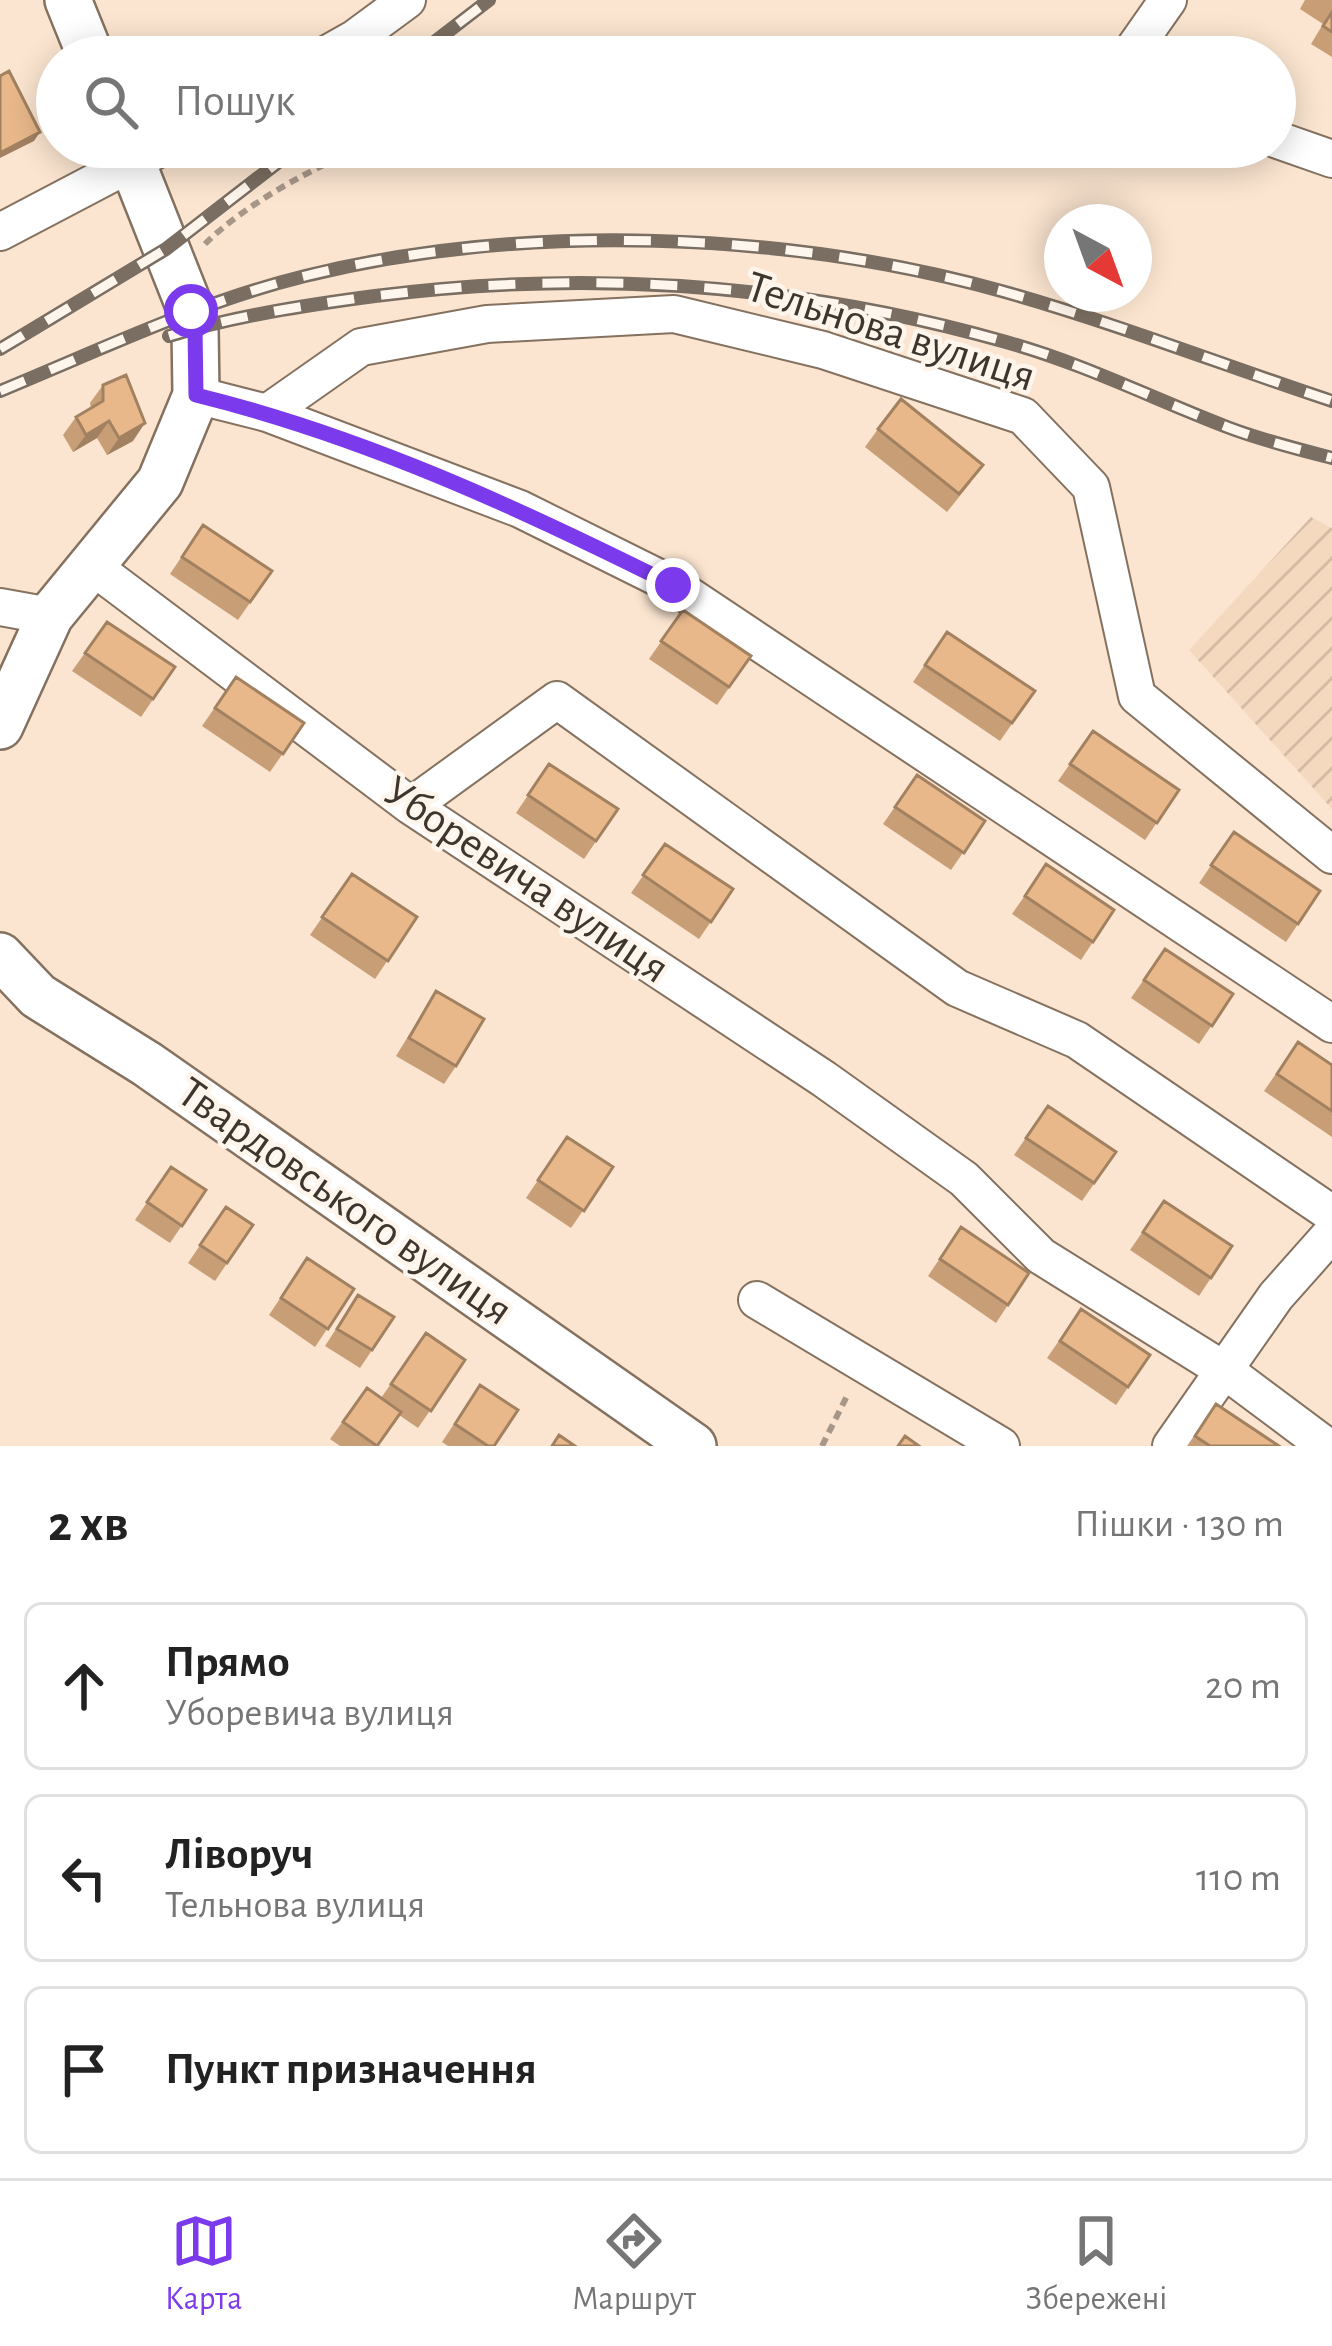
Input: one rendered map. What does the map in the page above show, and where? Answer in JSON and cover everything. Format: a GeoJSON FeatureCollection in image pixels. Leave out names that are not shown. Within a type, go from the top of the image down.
{"type":"FeatureCollection","features":[{"type":"Feature","properties":{"kind":"main road"},"geometry":{"type":"LineString","coordinates":[[68,0],[83,36]]}},
{"type":"Feature","properties":{"kind":"main road"},"geometry":{"type":"LineString","coordinates":[[0,726],[50,616],[160,482],[196,395],[195,328],[166,249],[144,168]]}},
{"type":"Feature","properties":{"kind":"main road","name":"Твардовського вулиця"},"geometry":{"type":"LineString","coordinates":[[0,956],[38,996],[147,1064],[692,1446]]}},
{"type":"Feature","properties":{"kind":"street"},"geometry":{"type":"LineString","coordinates":[[353,36],[406,0]]}},
{"type":"Feature","properties":{"kind":"street"},"geometry":{"type":"LineString","coordinates":[[1143,36],[1168,0]]}},
{"type":"Feature","properties":{"kind":"street"},"geometry":{"type":"LineString","coordinates":[[1296,147],[1332,160]]}},
{"type":"Feature","properties":{"kind":"street"},"geometry":{"type":"LineString","coordinates":[[0,232],[112,168]]}},
{"type":"Feature","properties":{"kind":"street","name":"Тельнова вулиця"},"geometry":{"type":"LineString","coordinates":[[267,412],[361,347],[487,324],[674,314],[823,350],[1023,416],[1091,487],[1137,695],[1332,855]]}},
{"type":"Feature","properties":{"kind":"street"},"geometry":{"type":"LineString","coordinates":[[196,395],[267,412],[520,508],[673,585],[1332,1024]]}},
{"type":"Feature","properties":{"kind":"street","name":"Уборевича вулиця"},"geometry":{"type":"LineString","coordinates":[[92,566],[411,806],[804,1066],[964,1179],[1041,1256],[1227,1372],[1326,1446]]}},
{"type":"Feature","properties":{"kind":"street"},"geometry":{"type":"LineString","coordinates":[[0,607],[50,616]]}},
{"type":"Feature","properties":{"kind":"street"},"geometry":{"type":"LineString","coordinates":[[411,806],[557,700],[957,988],[1077,1040],[1332,1214]]}},
{"type":"Feature","properties":{"kind":"street"},"geometry":{"type":"LineString","coordinates":[[1171,1446],[1276,1296],[1332,1233]]}},
{"type":"Feature","properties":{"kind":"street"},"geometry":{"type":"LineString","coordinates":[[757,1300],[1001,1446]]}},
{"type":"Feature","properties":{"kind":"path"},"geometry":{"type":"LineString","coordinates":[[166,249],[199,250],[228,220],[315,168]]}},
{"type":"Feature","properties":{"kind":"path"},"geometry":{"type":"LineString","coordinates":[[822,1446],[863,1364]]}},
{"type":"Feature","properties":{"kind":"shaded area"},"geometry":{"type":"Polygon","coordinates":[[[1311,517],[1332,528],[1332,809],[1189,650],[1311,517]]]}},
{"type":"Feature","properties":{"kind":"building"},"geometry":{"type":"Polygon","coordinates":[[[9,71],[36,124],[36,134],[0,153],[0,76],[9,71]]]}},
{"type":"Feature","properties":{"kind":"building"},"geometry":{"type":"Polygon","coordinates":[[[126,375],[145,423],[119,438],[109,421],[86,435],[76,417],[103,401],[103,385],[126,375]]]}},
{"type":"Feature","properties":{"kind":"building"},"geometry":{"type":"Polygon","coordinates":[[[901,399],[983,465],[959,494],[878,429],[901,399]]]}},
{"type":"Feature","properties":{"kind":"building"},"geometry":{"type":"Polygon","coordinates":[[[203,525],[272,571],[250,602],[182,557],[203,525]]]}},
{"type":"Feature","properties":{"kind":"building"},"geometry":{"type":"Polygon","coordinates":[[[683,610],[751,656],[729,687],[661,641],[683,610]]]}},
{"type":"Feature","properties":{"kind":"building"},"geometry":{"type":"Polygon","coordinates":[[[107,622],[175,667],[153,699],[85,653],[107,622]]]}},
{"type":"Feature","properties":{"kind":"building"},"geometry":{"type":"Polygon","coordinates":[[[947,632],[1035,691],[1012,723],[925,665],[947,632]]]}},
{"type":"Feature","properties":{"kind":"building"},"geometry":{"type":"Polygon","coordinates":[[[236,677],[304,723],[283,754],[215,708],[236,677]]]}},
{"type":"Feature","properties":{"kind":"building"},"geometry":{"type":"Polygon","coordinates":[[[1093,731],[1179,790],[1157,823],[1070,764],[1093,731]]]}},
{"type":"Feature","properties":{"kind":"building"},"geometry":{"type":"Polygon","coordinates":[[[549,764],[618,809],[596,841],[528,795],[549,764]]]}},
{"type":"Feature","properties":{"kind":"building"},"geometry":{"type":"Polygon","coordinates":[[[917,775],[985,821],[964,853],[895,807],[917,775]]]}},
{"type":"Feature","properties":{"kind":"building"},"geometry":{"type":"Polygon","coordinates":[[[1234,832],[1320,891],[1298,924],[1211,865],[1234,832]]]}},
{"type":"Feature","properties":{"kind":"building"},"geometry":{"type":"Polygon","coordinates":[[[665,844],[733,889],[711,922],[643,875],[665,844]]]}},
{"type":"Feature","properties":{"kind":"building"},"geometry":{"type":"Polygon","coordinates":[[[1046,864],[1114,910],[1093,942],[1025,896],[1046,864]]]}},
{"type":"Feature","properties":{"kind":"building"},"geometry":{"type":"Polygon","coordinates":[[[352,874],[417,917],[388,961],[322,917],[352,874]]]}},
{"type":"Feature","properties":{"kind":"building"},"geometry":{"type":"Polygon","coordinates":[[[1165,949],[1233,994],[1212,1026],[1144,980],[1165,949]]]}},
{"type":"Feature","properties":{"kind":"building"},"geometry":{"type":"Polygon","coordinates":[[[436,991],[484,1019],[456,1066],[409,1038],[436,991]]]}},
{"type":"Feature","properties":{"kind":"building"},"geometry":{"type":"Polygon","coordinates":[[[1298,1042],[1332,1065],[1332,1111],[1277,1074],[1298,1042]]]}},
{"type":"Feature","properties":{"kind":"building"},"geometry":{"type":"Polygon","coordinates":[[[1048,1106],[1116,1152],[1094,1183],[1026,1138],[1048,1106]]]}},
{"type":"Feature","properties":{"kind":"building"},"geometry":{"type":"Polygon","coordinates":[[[567,1137],[613,1167],[584,1211],[538,1180],[567,1137]]]}},
{"type":"Feature","properties":{"kind":"building"},"geometry":{"type":"Polygon","coordinates":[[[171,1167],[206,1190],[182,1226],[147,1202],[171,1167]]]}},
{"type":"Feature","properties":{"kind":"building"},"geometry":{"type":"Polygon","coordinates":[[[1164,1201],[1232,1246],[1211,1278],[1143,1232],[1164,1201]]]}},
{"type":"Feature","properties":{"kind":"building"},"geometry":{"type":"Polygon","coordinates":[[[226,1207],[253,1225],[227,1263],[200,1245],[226,1207]]]}},
{"type":"Feature","properties":{"kind":"building"},"geometry":{"type":"Polygon","coordinates":[[[961,1227],[1029,1273],[1008,1305],[940,1259],[961,1227]]]}},
{"type":"Feature","properties":{"kind":"building"},"geometry":{"type":"Polygon","coordinates":[[[307,1258],[354,1289],[328,1329],[281,1298],[307,1258]]]}},
{"type":"Feature","properties":{"kind":"building"},"geometry":{"type":"Polygon","coordinates":[[[358,1295],[394,1317],[372,1350],[337,1329],[358,1295]]]}},
{"type":"Feature","properties":{"kind":"building"},"geometry":{"type":"Polygon","coordinates":[[[1081,1309],[1150,1355],[1128,1387],[1060,1341],[1081,1309]]]}},
{"type":"Feature","properties":{"kind":"building"},"geometry":{"type":"Polygon","coordinates":[[[426,1333],[465,1360],[431,1411],[391,1384],[426,1333]]]}},
{"type":"Feature","properties":{"kind":"building"},"geometry":{"type":"Polygon","coordinates":[[[480,1385],[518,1410],[494,1446],[455,1424],[480,1385]]]}},
{"type":"Feature","properties":{"kind":"building"},"geometry":{"type":"Polygon","coordinates":[[[367,1388],[401,1412],[377,1446],[343,1422],[367,1388]]]}},
{"type":"Feature","properties":{"kind":"building"},"geometry":{"type":"Polygon","coordinates":[[[1216,1404],[1279,1446],[1210,1446],[1195,1436],[1216,1404]]]}},
{"type":"Feature","properties":{"kind":"building"},"geometry":{"type":"Polygon","coordinates":[[[559,1435],[575,1446],[552,1446],[559,1435]]]}},
{"type":"Feature","properties":{"kind":"building"},"geometry":{"type":"Polygon","coordinates":[[[905,1436],[919,1446],[898,1446],[905,1436]]]}},
{"type":"Feature","properties":{"kind":"railway"},"geometry":{"type":"LineString","coordinates":[[442,36],[489,0]]}},
{"type":"Feature","properties":{"kind":"railway"},"geometry":{"type":"LineString","coordinates":[[0,349],[166,249],[271,168]]}},
{"type":"Feature","properties":{"kind":"railway"},"geometry":{"type":"LineString","coordinates":[[0,391],[188,313],[305,276],[476,247],[656,241],[835,256],[922,272],[1046,304],[1332,401]]}},
{"type":"Feature","properties":{"kind":"railway"},"geometry":{"type":"LineString","coordinates":[[169,336],[297,307],[455,288],[614,283],[771,294],[850,306],[1006,342],[1240,432],[1332,458]]}},
{"type":"Feature","properties":{"kind":"route"},"geometry":{"type":"LineString","coordinates":[[191,311],[196,395],[267,412],[520,508],[673,585]]}}]}
